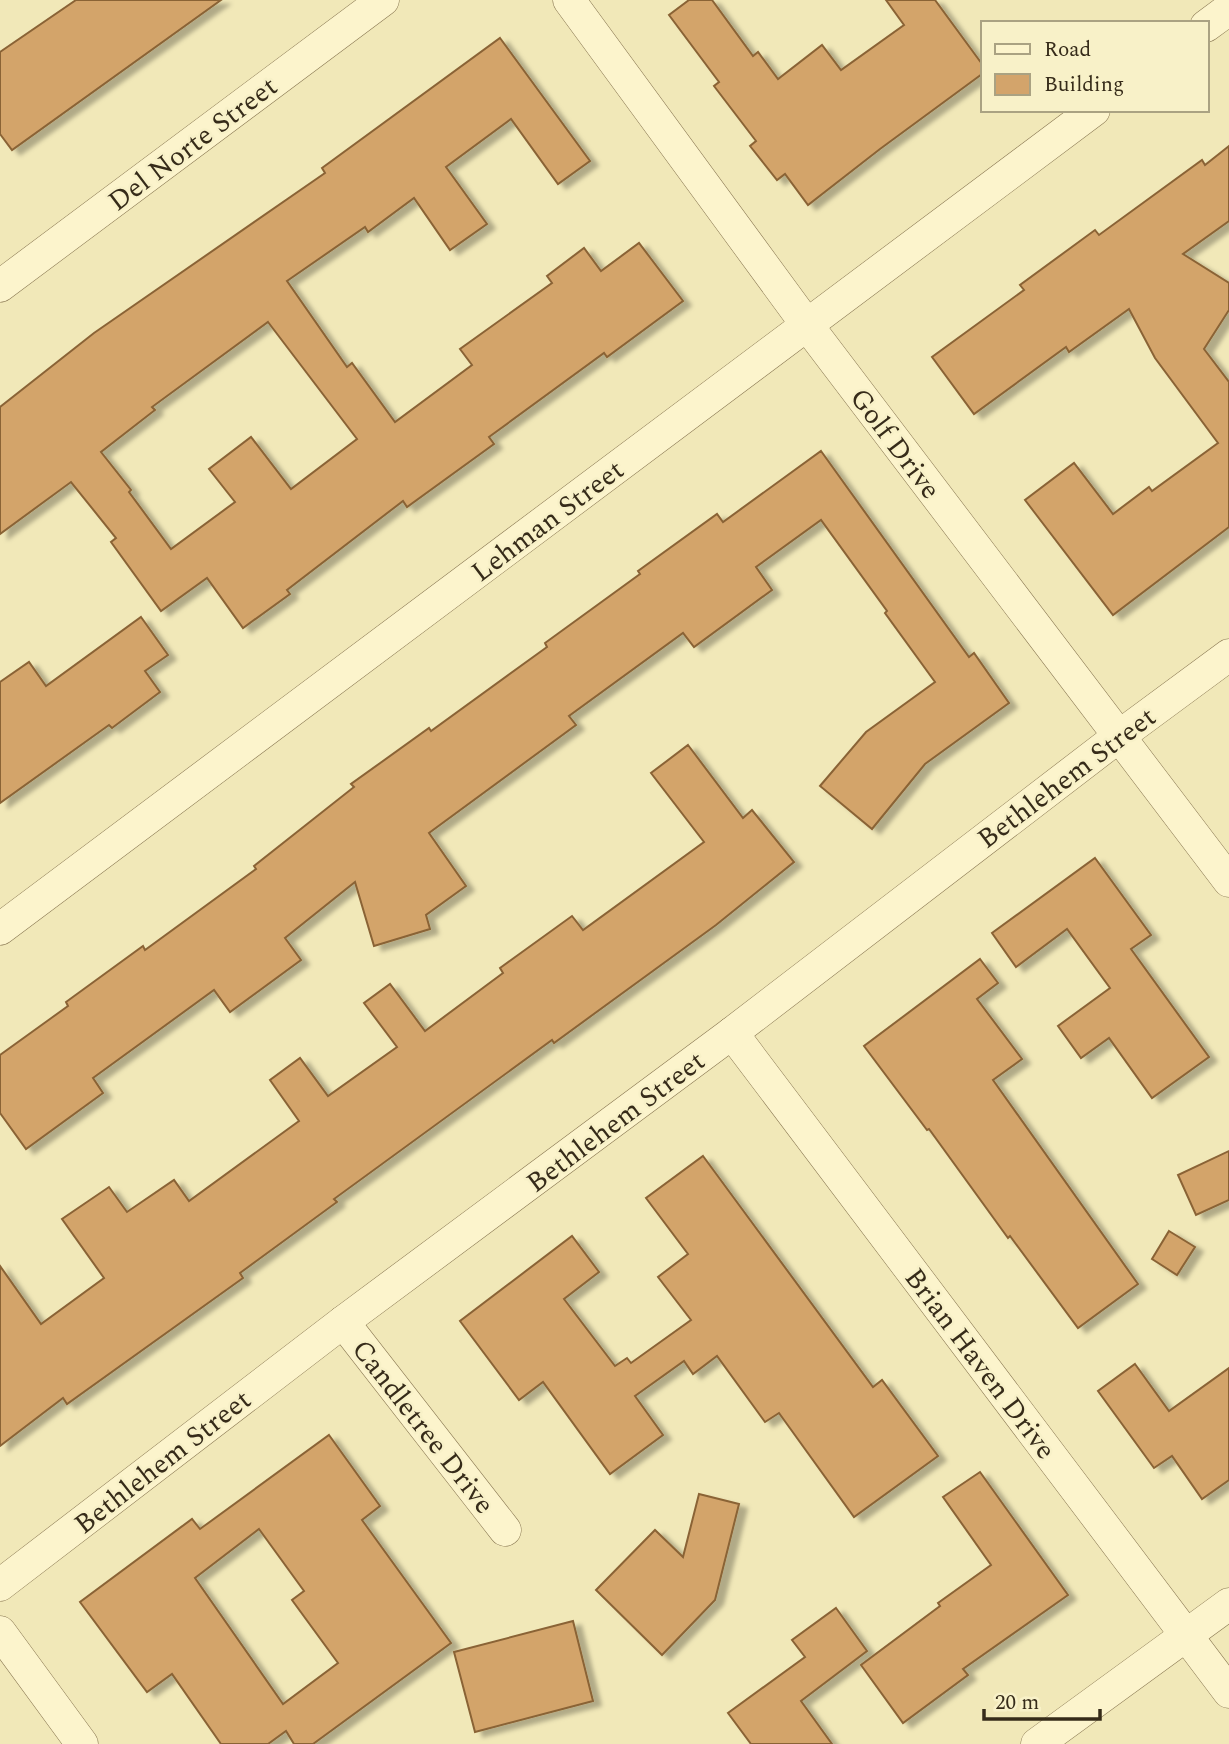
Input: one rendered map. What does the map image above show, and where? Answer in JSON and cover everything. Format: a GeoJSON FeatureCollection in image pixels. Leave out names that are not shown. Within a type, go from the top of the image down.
{"type":"FeatureCollection","features":[{"type":"Feature","properties":{"kind":"street","name":"Del Norte Street"},"geometry":{"type":"LineString","coordinates":[[0,286],[383,0]]}},
{"type":"Feature","properties":{"kind":"street","name":"Golf Drive"},"geometry":{"type":"LineString","coordinates":[[569,0],[807,325],[1229,881]]}},
{"type":"Feature","properties":{"kind":"street"},"geometry":{"type":"LineString","coordinates":[[1208,25],[1229,9]]}},
{"type":"Feature","properties":{"kind":"street","name":"Lehman Street"},"geometry":{"type":"LineString","coordinates":[[3,920],[1091,112]]}},
{"type":"Feature","properties":{"kind":"street","name":"Bethlehem Street"},"geometry":{"type":"LineString","coordinates":[[0,1585],[343,1322],[733,1033],[1229,654]]}},
{"type":"Feature","properties":{"kind":"street","name":"Brian Haven Drive"},"geometry":{"type":"LineString","coordinates":[[733,1033],[1229,1692]]}},
{"type":"Feature","properties":{"kind":"street","name":"Candletree Drive"},"geometry":{"type":"LineString","coordinates":[[343,1322],[505,1530]]}},
{"type":"Feature","properties":{"kind":"street"},"geometry":{"type":"LineString","coordinates":[[1037,1744],[1229,1604]]}},
{"type":"Feature","properties":{"kind":"street"},"geometry":{"type":"LineString","coordinates":[[0,1632],[82,1744]]}},
{"type":"Feature","properties":{"kind":"building"},"geometry":{"type":"Polygon","coordinates":[[[76,0],[221,0],[12,150],[0,134],[0,52],[76,0]]]}},
{"type":"Feature","properties":{"kind":"building"},"geometry":{"type":"Polygon","coordinates":[[[689,0],[712,0],[753,56],[758,52],[778,79],[822,45],[841,70],[904,25],[886,0],[935,0],[981,63],[981,75],[808,205],[785,174],[777,180],[750,146],[756,141],[714,86],[719,82],[669,15],[689,0]]]}},
{"type":"Feature","properties":{"kind":"building"},"geometry":{"type":"Polygon","coordinates":[[[500,38],[590,161],[558,184],[511,119],[446,167],[487,224],[450,250],[414,198],[368,232],[365,227],[287,281],[347,367],[352,363],[395,422],[472,365],[460,349],[552,283],[547,276],[584,248],[601,271],[639,243],[683,301],[607,357],[604,353],[489,437],[494,444],[407,507],[403,501],[287,590],[290,594],[243,628],[207,578],[161,611],[111,542],[116,538],[71,482],[0,534],[0,407],[94,333],[325,173],[322,168],[500,38]],[[268,322],[152,407],[155,410],[101,452],[171,549],[235,502],[209,469],[251,437],[291,489],[357,439],[268,322]]]}},
{"type":"Feature","properties":{"kind":"building"},"geometry":{"type":"Polygon","coordinates":[[[1229,146],[1229,221],[1183,254],[1229,283],[1229,310],[1204,349],[1229,382],[1229,527],[1113,615],[1025,500],[1074,463],[1113,514],[1149,487],[1152,491],[1218,443],[1155,358],[1129,309],[1069,352],[1066,347],[974,414],[932,357],[1024,290],[1020,285],[1095,230],[1099,235],[1202,160],[1205,165],[1229,146]]]}},
{"type":"Feature","properties":{"kind":"building"},"geometry":{"type":"Polygon","coordinates":[[[821,451],[969,657],[974,653],[1009,703],[925,764],[872,829],[820,786],[866,732],[935,682],[821,520],[756,567],[772,590],[694,647],[683,633],[569,716],[576,725],[429,833],[466,886],[426,915],[430,929],[374,946],[355,882],[285,938],[301,960],[230,1012],[214,990],[93,1078],[103,1093],[26,1149],[0,1113],[0,1055],[68,1006],[66,1002],[143,946],[145,950],[256,869],[254,866],[354,787],[351,784],[429,728],[431,731],[547,647],[545,643],[640,574],[638,571],[717,514],[723,522],[821,451]]]}},
{"type":"Feature","properties":{"kind":"building"},"geometry":{"type":"Polygon","coordinates":[[[141,617],[168,655],[145,671],[160,692],[112,728],[109,725],[0,803],[0,682],[29,662],[46,686],[141,617]]]}},
{"type":"Feature","properties":{"kind":"building"},"geometry":{"type":"Polygon","coordinates":[[[688,745],[743,818],[752,810],[794,862],[716,925],[554,1043],[552,1040],[334,1199],[337,1202],[240,1273],[243,1278],[67,1404],[63,1398],[0,1446],[0,1266],[41,1324],[104,1278],[62,1219],[109,1187],[127,1212],[174,1180],[189,1201],[299,1121],[270,1080],[300,1058],[328,1096],[397,1047],[364,1003],[390,984],[425,1031],[503,973],[500,968],[572,916],[583,930],[704,842],[651,773],[688,745]]]}},
{"type":"Feature","properties":{"kind":"building"},"geometry":{"type":"Polygon","coordinates":[[[1095,858],[1151,935],[1131,949],[1209,1057],[1152,1098],[1109,1038],[1081,1058],[1058,1026],[1110,988],[1067,929],[1016,967],[992,933],[1095,858]]]}},
{"type":"Feature","properties":{"kind":"building"},"geometry":{"type":"Polygon","coordinates":[[[980,959],[998,983],[977,999],[1022,1059],[993,1080],[1138,1284],[1078,1328],[864,1046],[980,959]]]}},
{"type":"Feature","properties":{"kind":"building"},"geometry":{"type":"Polygon","coordinates":[[[1229,1151],[1229,1200],[1196,1215],[1178,1175],[1229,1151]]]}},
{"type":"Feature","properties":{"kind":"building"},"geometry":{"type":"Polygon","coordinates":[[[703,1156],[873,1387],[882,1380],[938,1456],[854,1517],[779,1413],[765,1422],[717,1356],[693,1374],[684,1361],[635,1396],[663,1435],[610,1474],[543,1382],[519,1400],[460,1321],[572,1236],[599,1272],[564,1299],[615,1366],[627,1358],[631,1363],[691,1320],[658,1277],[688,1254],[646,1198],[703,1156]]]}},
{"type":"Feature","properties":{"kind":"building"},"geometry":{"type":"Polygon","coordinates":[[[1169,1231],[1195,1247],[1177,1275],[1152,1259],[1169,1231]]]}},
{"type":"Feature","properties":{"kind":"building"},"geometry":{"type":"Polygon","coordinates":[[[1135,1364],[1169,1411],[1229,1368],[1229,1480],[1202,1499],[1172,1456],[1154,1468],[1098,1391],[1135,1364]]]}},
{"type":"Feature","properties":{"kind":"building"},"geometry":{"type":"Polygon","coordinates":[[[329,1435],[380,1506],[362,1520],[451,1643],[313,1744],[294,1744],[286,1731],[268,1744],[221,1744],[172,1674],[147,1692],[80,1602],[192,1519],[200,1529],[329,1435]],[[259,1529],[195,1578],[283,1704],[338,1663],[292,1600],[304,1591],[259,1529]]]}},
{"type":"Feature","properties":{"kind":"building"},"geometry":{"type":"Polygon","coordinates":[[[980,1472],[1068,1595],[963,1669],[968,1675],[903,1723],[861,1665],[940,1606],[938,1603],[991,1565],[943,1497],[980,1472]]]}},
{"type":"Feature","properties":{"kind":"building"},"geometry":{"type":"Polygon","coordinates":[[[699,1494],[739,1504],[715,1600],[662,1655],[596,1590],[655,1530],[683,1557],[699,1494]]]}},
{"type":"Feature","properties":{"kind":"building"},"geometry":{"type":"Polygon","coordinates":[[[836,1608],[867,1651],[801,1701],[832,1744],[751,1744],[728,1713],[805,1657],[792,1640],[836,1608]]]}},
{"type":"Feature","properties":{"kind":"building"},"geometry":{"type":"Polygon","coordinates":[[[573,1621],[593,1701],[475,1732],[454,1652],[573,1621]]]}}]}
